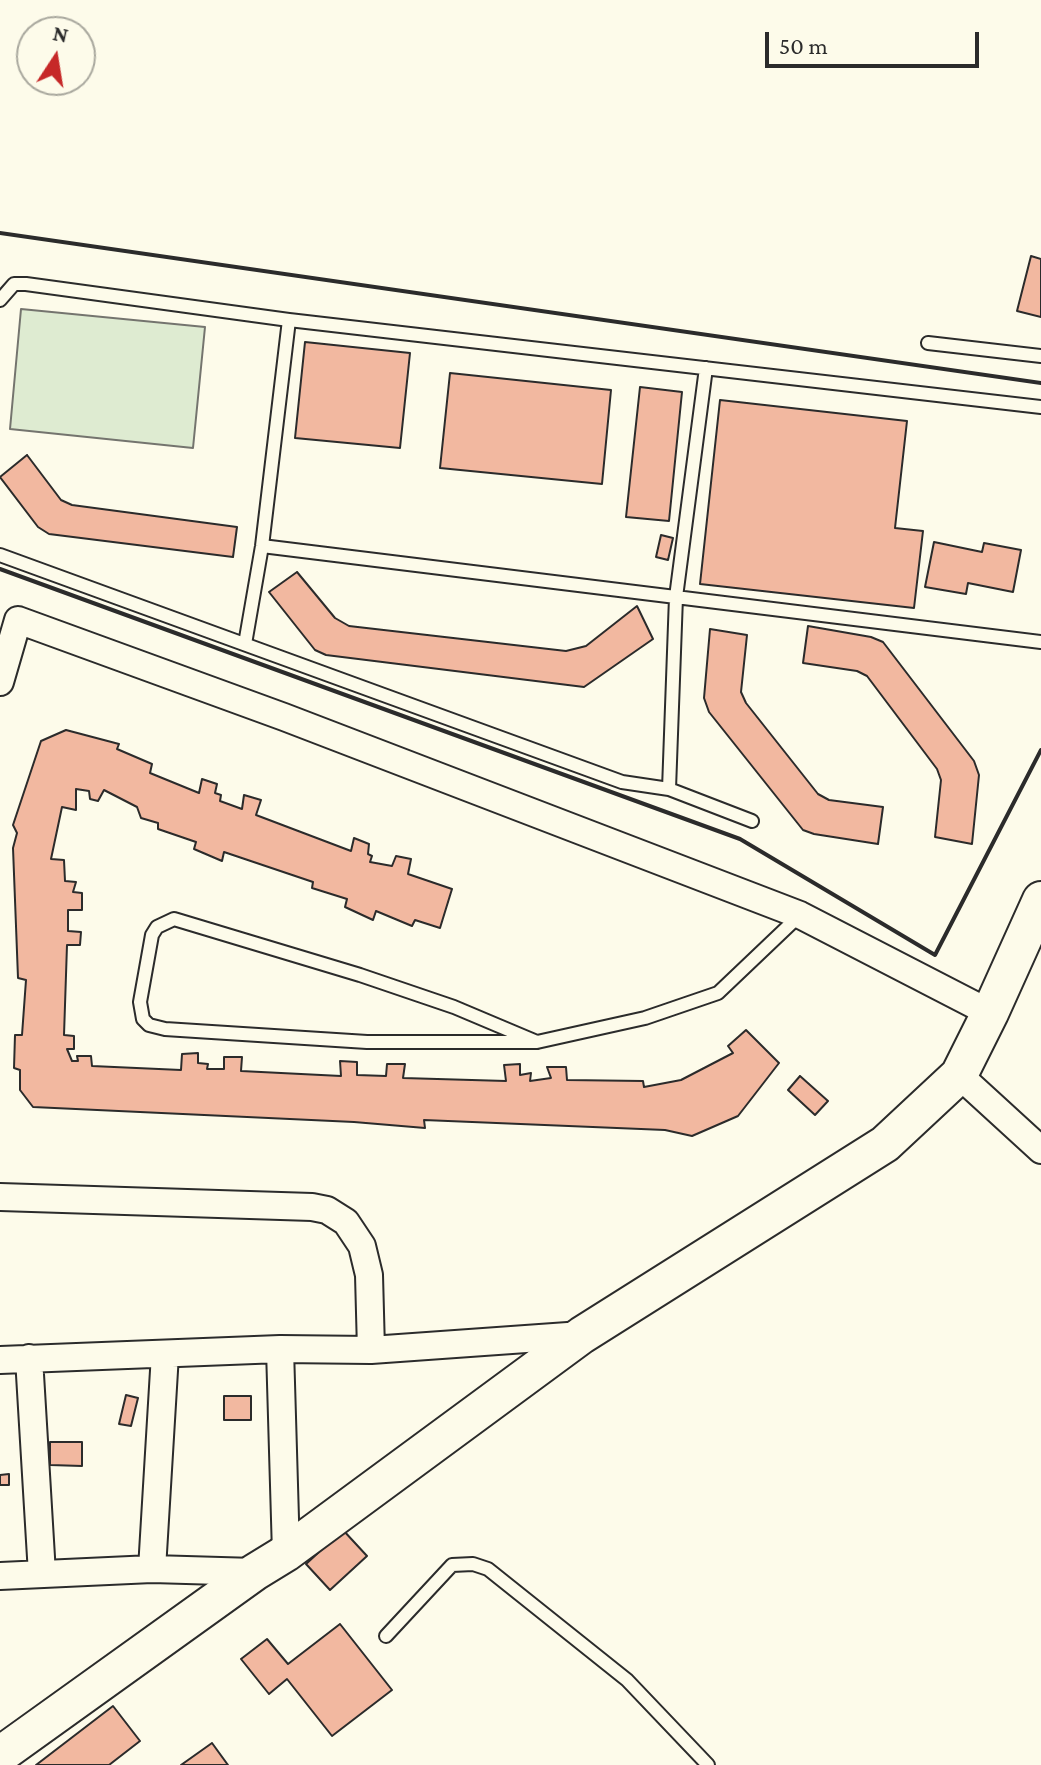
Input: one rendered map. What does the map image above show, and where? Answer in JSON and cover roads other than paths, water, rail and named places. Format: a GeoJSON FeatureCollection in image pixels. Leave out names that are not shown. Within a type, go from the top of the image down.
{"type":"FeatureCollection","features":[{"type":"Feature","properties":{"kind":"main road"},"geometry":{"type":"LineString","coordinates":[[0,1755],[286,1553],[582,1335],[885,1144],[959,1075],[1041,900]]}},
{"type":"Feature","properties":{"kind":"street"},"geometry":{"type":"LineString","coordinates":[[0,682],[9,620],[284,717],[800,915],[990,1013]]}},
{"type":"Feature","properties":{"kind":"street"},"geometry":{"type":"LineString","coordinates":[[959,1075],[1041,1150]]}},
{"type":"Feature","properties":{"kind":"street"},"geometry":{"type":"LineString","coordinates":[[0,1197],[312,1207],[327,1210],[346,1222],[362,1246],[369,1275],[371,1350]]}},
{"type":"Feature","properties":{"kind":"street"},"geometry":{"type":"LineString","coordinates":[[0,1360],[280,1349],[371,1350],[582,1335]]}},
{"type":"Feature","properties":{"kind":"street"},"geometry":{"type":"LineString","coordinates":[[280,1349],[286,1553]]}},
{"type":"Feature","properties":{"kind":"street"},"geometry":{"type":"LineString","coordinates":[[152,1569],[165,1354]]}},
{"type":"Feature","properties":{"kind":"street"},"geometry":{"type":"LineString","coordinates":[[29,1358],[42,1574]]}},
{"type":"Feature","properties":{"kind":"street"},"geometry":{"type":"LineString","coordinates":[[0,1576],[152,1569],[255,1572]]}},
{"type":"Feature","properties":{"kind":"lane"},"geometry":{"type":"LineString","coordinates":[[0,300],[14,284],[26,284],[289,320],[1041,407]]}},
{"type":"Feature","properties":{"kind":"lane"},"geometry":{"type":"LineString","coordinates":[[245,644],[262,546],[289,320]]}},
{"type":"Feature","properties":{"kind":"lane"},"geometry":{"type":"LineString","coordinates":[[928,343],[1041,356]]}},
{"type":"Feature","properties":{"kind":"lane"},"geometry":{"type":"LineString","coordinates":[[669,789],[676,597],[706,368]]}},
{"type":"Feature","properties":{"kind":"lane"},"geometry":{"type":"LineString","coordinates":[[262,546],[1041,642]]}},
{"type":"Feature","properties":{"kind":"lane"},"geometry":{"type":"LineString","coordinates":[[0,555],[622,782],[669,789],[752,821]]}},
{"type":"Feature","properties":{"kind":"lane"},"geometry":{"type":"LineString","coordinates":[[537,1042],[401,988],[184,921],[174,919],[164,922],[152,935],[140,1002],[143,1019],[149,1025],[165,1029],[367,1042],[537,1042],[645,1018],[718,993],[800,915]]}},
{"type":"Feature","properties":{"kind":"lane"},"geometry":{"type":"LineString","coordinates":[[386,1636],[452,1565],[473,1564],[488,1569],[627,1680],[708,1765]]}}]}
